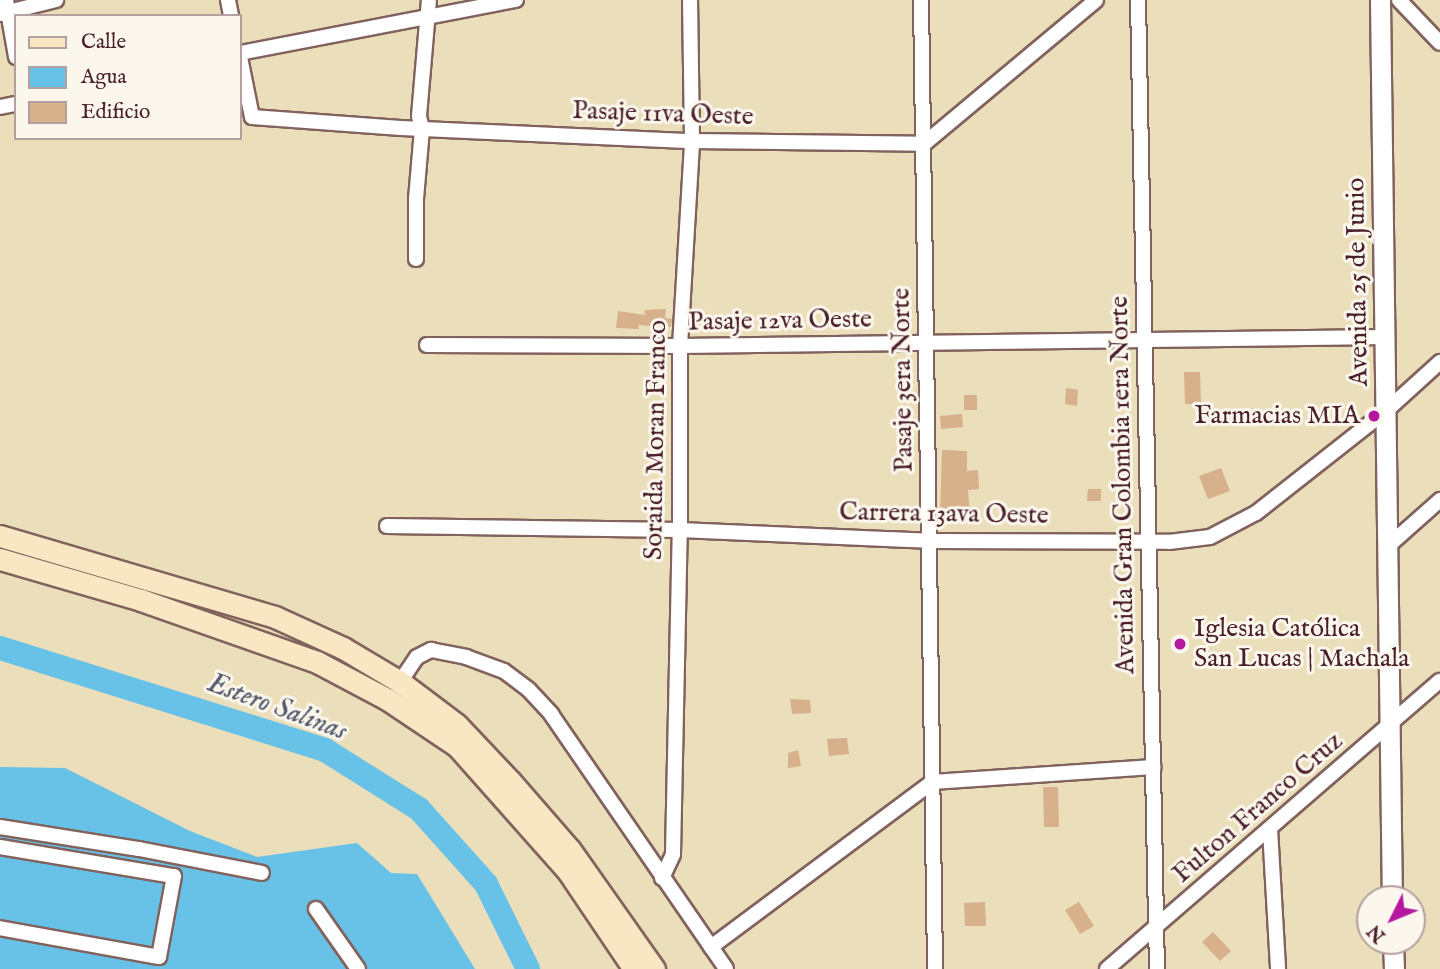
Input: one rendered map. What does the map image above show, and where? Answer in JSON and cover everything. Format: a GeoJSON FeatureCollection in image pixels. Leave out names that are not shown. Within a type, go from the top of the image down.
{"type":"FeatureCollection","features":[{"type":"Feature","properties":{"kind":"main road"},"geometry":{"type":"LineString","coordinates":[[0,536],[275,617],[400,681],[457,725],[570,850],[634,969]]}},
{"type":"Feature","properties":{"kind":"main road"},"geometry":{"type":"LineString","coordinates":[[0,559],[141,600],[317,662],[387,699],[457,746],[654,969]]}},
{"type":"Feature","properties":{"kind":"main road"},"geometry":{"type":"LineString","coordinates":[[317,662],[324,640]]}},
{"type":"Feature","properties":{"kind":"street"},"geometry":{"type":"LineString","coordinates":[[14,48],[5,9],[57,0]]}},
{"type":"Feature","properties":{"kind":"street"},"geometry":{"type":"LineString","coordinates":[[416,259],[416,199],[422,129],[419,116],[429,0]]}},
{"type":"Feature","properties":{"kind":"street"},"geometry":{"type":"LineString","coordinates":[[242,55],[516,0]]}},
{"type":"Feature","properties":{"kind":"street","name":"Soraida Moran Franco"},"geometry":{"type":"LineString","coordinates":[[662,878],[673,854],[680,530],[680,346],[692,141],[690,0]]}},
{"type":"Feature","properties":{"kind":"street","name":"Pasaje 3era Norte"},"geometry":{"type":"LineString","coordinates":[[921,0],[935,969]]}},
{"type":"Feature","properties":{"kind":"street"},"geometry":{"type":"LineString","coordinates":[[924,144],[1096,0]]}},
{"type":"Feature","properties":{"kind":"street","name":"Avenida Gran Colombia 1era Norte"},"geometry":{"type":"LineString","coordinates":[[1138,0],[1157,969]]}},
{"type":"Feature","properties":{"kind":"street","name":"Avenida 25 de Junio"},"geometry":{"type":"LineString","coordinates":[[1380,0],[1387,410],[1387,729],[1392,885]]}},
{"type":"Feature","properties":{"kind":"street"},"geometry":{"type":"LineString","coordinates":[[1399,0],[1440,43]]}},
{"type":"Feature","properties":{"kind":"street","name":"Pasaje 11va Oeste"},"geometry":{"type":"LineString","coordinates":[[242,65],[252,117],[401,128],[692,141],[924,144]]}},
{"type":"Feature","properties":{"kind":"street","name":"Pasaje 12va Oeste"},"geometry":{"type":"LineString","coordinates":[[427,345],[927,344],[1386,337]]}},
{"type":"Feature","properties":{"kind":"street","name":"Carrera 13ava Oeste"},"geometry":{"type":"LineString","coordinates":[[387,526],[680,530],[929,541],[1148,542],[1210,537],[1256,513],[1387,410],[1440,362]]}},
{"type":"Feature","properties":{"kind":"street"},"geometry":{"type":"LineString","coordinates":[[1387,547],[1440,500]]}},
{"type":"Feature","properties":{"kind":"street"},"geometry":{"type":"LineString","coordinates":[[400,681],[418,657],[432,650],[466,657],[504,671],[529,690],[551,714],[726,969]]}},
{"type":"Feature","properties":{"kind":"street","name":"Fulton Franco Cruz"},"geometry":{"type":"LineString","coordinates":[[1107,969],[1440,681]]}},
{"type":"Feature","properties":{"kind":"street"},"geometry":{"type":"LineString","coordinates":[[712,947],[932,782],[1153,767]]}},
{"type":"Feature","properties":{"kind":"street"},"geometry":{"type":"LineString","coordinates":[[0,827],[139,849],[262,873]]}},
{"type":"Feature","properties":{"kind":"street"},"geometry":{"type":"LineString","coordinates":[[1270,830],[1278,969]]}},
{"type":"Feature","properties":{"kind":"street"},"geometry":{"type":"LineString","coordinates":[[0,846],[174,876],[159,957],[0,929]]}},
{"type":"Feature","properties":{"kind":"street"},"geometry":{"type":"LineString","coordinates":[[316,909],[358,969]]}},
{"type":"Feature","properties":{"kind":"water"},"geometry":{"type":"Polygon","coordinates":[[[0,767],[65,768],[190,831],[257,857],[357,843],[391,873],[417,874],[475,969],[0,969],[0,767]]]}},
{"type":"Feature","properties":{"kind":"building"},"geometry":{"type":"Polygon","coordinates":[[[666,309],[665,318],[672,319],[671,327],[638,325],[639,329],[616,328],[618,311],[645,315],[644,310],[666,309]]]}},
{"type":"Feature","properties":{"kind":"building"},"geometry":{"type":"Polygon","coordinates":[[[1184,372],[1200,372],[1201,404],[1185,404],[1184,372]]]}},
{"type":"Feature","properties":{"kind":"building"},"geometry":{"type":"Polygon","coordinates":[[[1066,388],[1078,390],[1077,406],[1065,404],[1066,388]]]}},
{"type":"Feature","properties":{"kind":"building"},"geometry":{"type":"Polygon","coordinates":[[[964,395],[977,395],[977,410],[964,410],[964,395]]]}},
{"type":"Feature","properties":{"kind":"building"},"geometry":{"type":"Polygon","coordinates":[[[962,414],[963,427],[941,429],[940,416],[962,414]]]}},
{"type":"Feature","properties":{"kind":"building"},"geometry":{"type":"Polygon","coordinates":[[[942,450],[967,451],[967,471],[978,470],[979,489],[968,490],[970,512],[940,515],[942,450]]]}},
{"type":"Feature","properties":{"kind":"building"},"geometry":{"type":"Polygon","coordinates":[[[1221,468],[1230,491],[1208,499],[1199,476],[1221,468]]]}},
{"type":"Feature","properties":{"kind":"building"},"geometry":{"type":"Polygon","coordinates":[[[1088,489],[1101,489],[1101,501],[1087,501],[1088,489]]]}},
{"type":"Feature","properties":{"kind":"building"},"geometry":{"type":"Polygon","coordinates":[[[790,699],[810,700],[811,713],[792,714],[790,699]]]}},
{"type":"Feature","properties":{"kind":"building"},"geometry":{"type":"Polygon","coordinates":[[[847,738],[849,754],[829,756],[827,739],[847,738]]]}},
{"type":"Feature","properties":{"kind":"building"},"geometry":{"type":"Polygon","coordinates":[[[798,750],[801,766],[788,768],[788,753],[798,750]]]}},
{"type":"Feature","properties":{"kind":"building"},"geometry":{"type":"Polygon","coordinates":[[[1043,787],[1058,787],[1059,827],[1044,827],[1043,787]]]}},
{"type":"Feature","properties":{"kind":"building"},"geometry":{"type":"Polygon","coordinates":[[[985,902],[986,926],[965,926],[964,903],[985,902]]]}},
{"type":"Feature","properties":{"kind":"building"},"geometry":{"type":"Polygon","coordinates":[[[1079,902],[1094,926],[1080,934],[1065,910],[1079,902]]]}},
{"type":"Feature","properties":{"kind":"building"},"geometry":{"type":"Polygon","coordinates":[[[1213,932],[1231,951],[1220,961],[1202,942],[1213,932]]]}},
{"type":"Feature","properties":{"kind":"waterway","name":"Estero Salinas"},"geometry":{"type":"LineString","coordinates":[[0,648],[325,750],[419,809],[486,884],[528,969]]}},
{"type":"Feature","properties":{"kind":"place","name":"Farmacias MIA"},"geometry":{"type":"Point","coordinates":[1374,416]}},
{"type":"Feature","properties":{"kind":"place","name":"Iglesia Católica San Lucas | Machala"},"geometry":{"type":"Point","coordinates":[1180,644]}}]}
